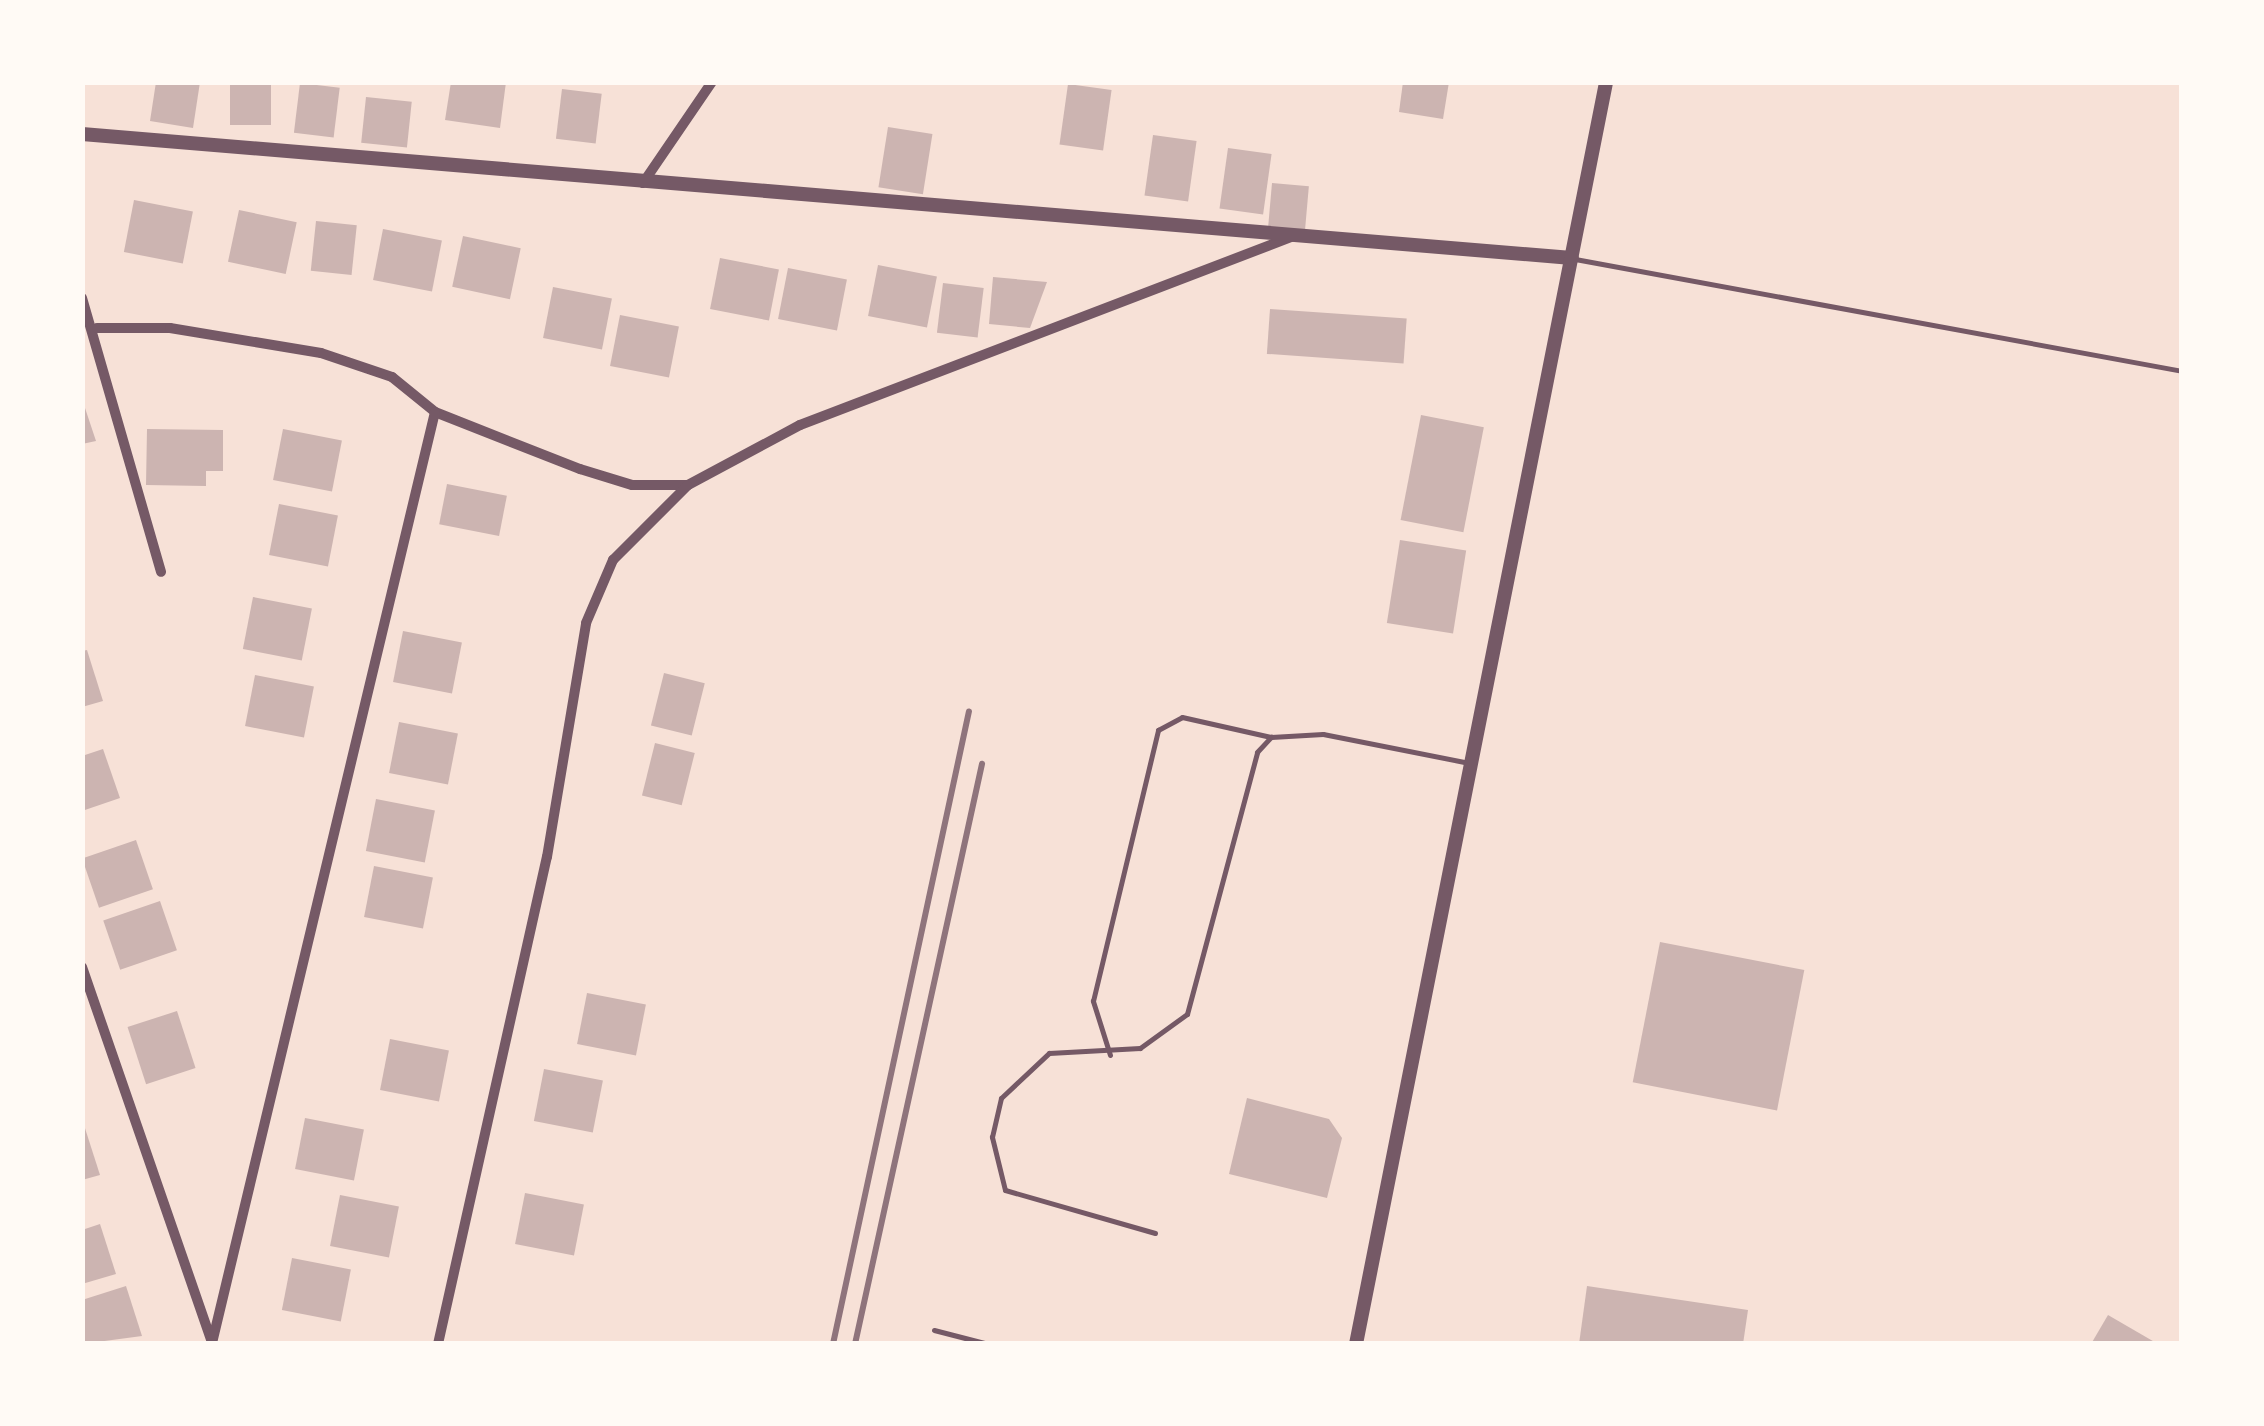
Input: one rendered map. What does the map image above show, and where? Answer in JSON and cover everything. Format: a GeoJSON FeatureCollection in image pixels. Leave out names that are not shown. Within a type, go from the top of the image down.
{"type":"FeatureCollection","features":[{"type":"Feature","properties":{"kind":"street"},"geometry":{"type":"LineString","coordinates":[[643,183],[712,82]]}},
{"type":"Feature","properties":{"kind":"street"},"geometry":{"type":"LineString","coordinates":[[1356,1344],[1606,82]]}},
{"type":"Feature","properties":{"kind":"street"},"geometry":{"type":"LineString","coordinates":[[82,134],[1572,258]]}},
{"type":"Feature","properties":{"kind":"street"},"geometry":{"type":"LineString","coordinates":[[438,1344],[547,857],[586,623],[613,560],[688,485],[800,425],[1294,236]]}},
{"type":"Feature","properties":{"kind":"street"},"geometry":{"type":"LineString","coordinates":[[82,298],[97,328],[161,572]]}},
{"type":"Feature","properties":{"kind":"street"},"geometry":{"type":"LineString","coordinates":[[97,328],[170,328],[321,353],[392,377],[435,412],[632,485],[688,485]]}},
{"type":"Feature","properties":{"kind":"street"},"geometry":{"type":"LineString","coordinates":[[212,1343],[435,412]]}},
{"type":"Feature","properties":{"kind":"street"},"geometry":{"type":"LineString","coordinates":[[82,967],[212,1343]]}},
{"type":"Feature","properties":{"kind":"lane"},"geometry":{"type":"LineString","coordinates":[[1572,258],[2182,372]]}},
{"type":"Feature","properties":{"kind":"lane"},"geometry":{"type":"LineString","coordinates":[[1110,1054],[1093,1001],[1158,730],[1182,717],[1271,737],[1322,734],[1472,763]]}},
{"type":"Feature","properties":{"kind":"lane"},"geometry":{"type":"LineString","coordinates":[[1154,1233],[1031,1203],[994,1172],[1001,1098],[1026,1068],[1073,1048],[1110,1054],[1167,1034],[1193,1002],[1257,752],[1271,737]]}},
{"type":"Feature","properties":{"kind":"lane"},"geometry":{"type":"LineString","coordinates":[[934,1330],[988,1344]]}},
{"type":"Feature","properties":{"kind":"building"},"geometry":{"type":"Polygon","coordinates":[[[156,82],[200,82],[193,128],[150,121],[156,82]]]}},
{"type":"Feature","properties":{"kind":"building"},"geometry":{"type":"Polygon","coordinates":[[[230,82],[271,82],[271,125],[230,125],[230,82]]]}},
{"type":"Feature","properties":{"kind":"building"},"geometry":{"type":"Polygon","coordinates":[[[451,82],[506,82],[500,128],[445,120],[451,82]]]}},
{"type":"Feature","properties":{"kind":"building"},"geometry":{"type":"Polygon","coordinates":[[[1403,82],[1449,82],[1443,119],[1399,112],[1403,82]]]}},
{"type":"Feature","properties":{"kind":"building"},"geometry":{"type":"Polygon","coordinates":[[[300,83],[340,88],[334,138],[294,133],[300,83]]]}},
{"type":"Feature","properties":{"kind":"building"},"geometry":{"type":"Polygon","coordinates":[[[1068,84],[1112,90],[1103,151],[1060,144],[1068,84]]]}},
{"type":"Feature","properties":{"kind":"building"},"geometry":{"type":"Polygon","coordinates":[[[562,89],[602,94],[596,144],[556,139],[562,89]]]}},
{"type":"Feature","properties":{"kind":"building"},"geometry":{"type":"Polygon","coordinates":[[[366,97],[412,102],[407,148],[361,143],[366,97]]]}},
{"type":"Feature","properties":{"kind":"building"},"geometry":{"type":"Polygon","coordinates":[[[888,127],[932,134],[923,194],[878,187],[888,127]]]}},
{"type":"Feature","properties":{"kind":"building"},"geometry":{"type":"Polygon","coordinates":[[[1153,135],[1197,141],[1188,202],[1145,195],[1153,135]]]}},
{"type":"Feature","properties":{"kind":"building"},"geometry":{"type":"Polygon","coordinates":[[[1228,148],[1272,154],[1263,215],[1220,208],[1228,148]]]}},
{"type":"Feature","properties":{"kind":"building"},"geometry":{"type":"Polygon","coordinates":[[[1272,183],[1309,186],[1305,230],[1268,227],[1272,183]]]}},
{"type":"Feature","properties":{"kind":"building"},"geometry":{"type":"Polygon","coordinates":[[[134,200],[193,211],[183,263],[124,252],[134,200]]]}},
{"type":"Feature","properties":{"kind":"building"},"geometry":{"type":"Polygon","coordinates":[[[239,210],[297,222],[286,274],[228,262],[239,210]]]}},
{"type":"Feature","properties":{"kind":"building"},"geometry":{"type":"Polygon","coordinates":[[[316,221],[357,225],[352,275],[311,271],[316,221]]]}},
{"type":"Feature","properties":{"kind":"building"},"geometry":{"type":"Polygon","coordinates":[[[383,229],[442,240],[432,291],[373,280],[383,229]]]}},
{"type":"Feature","properties":{"kind":"building"},"geometry":{"type":"Polygon","coordinates":[[[463,236],[521,248],[510,299],[452,287],[463,236]]]}},
{"type":"Feature","properties":{"kind":"building"},"geometry":{"type":"Polygon","coordinates":[[[720,258],[779,269],[769,320],[710,309],[720,258]]]}},
{"type":"Feature","properties":{"kind":"building"},"geometry":{"type":"Polygon","coordinates":[[[878,265],[937,276],[927,327],[868,316],[878,265]]]}},
{"type":"Feature","properties":{"kind":"building"},"geometry":{"type":"Polygon","coordinates":[[[788,268],[847,279],[837,330],[778,319],[788,268]]]}},
{"type":"Feature","properties":{"kind":"building"},"geometry":{"type":"Polygon","coordinates":[[[993,277],[1047,282],[1030,328],[989,324],[993,277]]]}},
{"type":"Feature","properties":{"kind":"building"},"geometry":{"type":"Polygon","coordinates":[[[943,283],[984,288],[978,338],[937,333],[943,283]]]}},
{"type":"Feature","properties":{"kind":"building"},"geometry":{"type":"Polygon","coordinates":[[[553,287],[612,298],[602,349],[543,338],[553,287]]]}},
{"type":"Feature","properties":{"kind":"building"},"geometry":{"type":"Polygon","coordinates":[[[1270,309],[1407,319],[1404,363],[1267,354],[1270,309]]]}},
{"type":"Feature","properties":{"kind":"building"},"geometry":{"type":"Polygon","coordinates":[[[620,315],[679,326],[669,377],[610,366],[620,315]]]}},
{"type":"Feature","properties":{"kind":"building"},"geometry":{"type":"Polygon","coordinates":[[[82,399],[96,441],[82,444],[82,399]]]}},
{"type":"Feature","properties":{"kind":"building"},"geometry":{"type":"Polygon","coordinates":[[[1421,415],[1484,427],[1463,532],[1401,520],[1421,415]]]}},
{"type":"Feature","properties":{"kind":"building"},"geometry":{"type":"Polygon","coordinates":[[[147,429],[223,430],[223,471],[206,471],[206,486],[146,485],[147,429]]]}},
{"type":"Feature","properties":{"kind":"building"},"geometry":{"type":"Polygon","coordinates":[[[283,429],[342,440],[332,491],[273,480],[283,429]]]}},
{"type":"Feature","properties":{"kind":"building"},"geometry":{"type":"Polygon","coordinates":[[[447,484],[507,496],[499,536],[439,524],[447,484]]]}},
{"type":"Feature","properties":{"kind":"building"},"geometry":{"type":"Polygon","coordinates":[[[279,504],[338,515],[328,566],[269,555],[279,504]]]}},
{"type":"Feature","properties":{"kind":"building"},"geometry":{"type":"Polygon","coordinates":[[[1400,540],[1466,550],[1453,633],[1387,623],[1400,540]]]}},
{"type":"Feature","properties":{"kind":"building"},"geometry":{"type":"Polygon","coordinates":[[[253,597],[312,608],[302,660],[243,649],[253,597]]]}},
{"type":"Feature","properties":{"kind":"building"},"geometry":{"type":"Polygon","coordinates":[[[403,631],[462,642],[452,693],[393,682],[403,631]]]}},
{"type":"Feature","properties":{"kind":"building"},"geometry":{"type":"Polygon","coordinates":[[[87,650],[103,701],[82,707],[82,651],[87,650]]]}},
{"type":"Feature","properties":{"kind":"building"},"geometry":{"type":"Polygon","coordinates":[[[664,673],[705,683],[692,736],[651,725],[664,673]]]}},
{"type":"Feature","properties":{"kind":"building"},"geometry":{"type":"Polygon","coordinates":[[[255,675],[314,686],[304,737],[245,726],[255,675]]]}},
{"type":"Feature","properties":{"kind":"building"},"geometry":{"type":"Polygon","coordinates":[[[399,722],[458,733],[448,784],[389,773],[399,722]]]}},
{"type":"Feature","properties":{"kind":"building"},"geometry":{"type":"Polygon","coordinates":[[[655,743],[695,753],[682,805],[642,795],[655,743]]]}},
{"type":"Feature","properties":{"kind":"building"},"geometry":{"type":"Polygon","coordinates":[[[103,749],[120,798],[82,811],[82,756],[103,749]]]}},
{"type":"Feature","properties":{"kind":"building"},"geometry":{"type":"Polygon","coordinates":[[[376,799],[435,810],[425,862],[366,851],[376,799]]]}},
{"type":"Feature","properties":{"kind":"building"},"geometry":{"type":"Polygon","coordinates":[[[136,840],[153,889],[99,908],[82,859],[136,840]]]}},
{"type":"Feature","properties":{"kind":"building"},"geometry":{"type":"Polygon","coordinates":[[[374,866],[433,877],[423,928],[364,917],[374,866]]]}},
{"type":"Feature","properties":{"kind":"building"},"geometry":{"type":"Polygon","coordinates":[[[160,901],[177,950],[120,970],[103,921],[160,901]]]}},
{"type":"Feature","properties":{"kind":"building"},"geometry":{"type":"Polygon","coordinates":[[[1660,942],[1804,970],[1777,1110],[1633,1082],[1660,942]]]}},
{"type":"Feature","properties":{"kind":"building"},"geometry":{"type":"Polygon","coordinates":[[[587,993],[646,1004],[636,1055],[577,1044],[587,993]]]}},
{"type":"Feature","properties":{"kind":"building"},"geometry":{"type":"Polygon","coordinates":[[[177,1011],[196,1068],[146,1084],[128,1027],[177,1011]]]}},
{"type":"Feature","properties":{"kind":"building"},"geometry":{"type":"Polygon","coordinates":[[[390,1039],[449,1050],[439,1101],[380,1090],[390,1039]]]}},
{"type":"Feature","properties":{"kind":"building"},"geometry":{"type":"Polygon","coordinates":[[[544,1069],[603,1080],[593,1132],[534,1121],[544,1069]]]}},
{"type":"Feature","properties":{"kind":"building"},"geometry":{"type":"Polygon","coordinates":[[[1247,1098],[1329,1119],[1342,1138],[1327,1198],[1229,1174],[1247,1098]]]}},
{"type":"Feature","properties":{"kind":"building"},"geometry":{"type":"Polygon","coordinates":[[[305,1118],[364,1129],[354,1180],[295,1169],[305,1118]]]}},
{"type":"Feature","properties":{"kind":"building"},"geometry":{"type":"Polygon","coordinates":[[[82,1123],[100,1175],[82,1180],[82,1123]]]}},
{"type":"Feature","properties":{"kind":"building"},"geometry":{"type":"Polygon","coordinates":[[[525,1193],[584,1204],[574,1255],[515,1244],[525,1193]]]}},
{"type":"Feature","properties":{"kind":"building"},"geometry":{"type":"Polygon","coordinates":[[[340,1195],[399,1206],[389,1257],[330,1246],[340,1195]]]}},
{"type":"Feature","properties":{"kind":"building"},"geometry":{"type":"Polygon","coordinates":[[[100,1224],[116,1274],[82,1284],[82,1230],[100,1224]]]}},
{"type":"Feature","properties":{"kind":"building"},"geometry":{"type":"Polygon","coordinates":[[[292,1258],[351,1269],[341,1321],[282,1310],[292,1258]]]}},
{"type":"Feature","properties":{"kind":"building"},"geometry":{"type":"Polygon","coordinates":[[[126,1286],[142,1336],[82,1344],[82,1300],[126,1286]]]}},
{"type":"Feature","properties":{"kind":"building"},"geometry":{"type":"Polygon","coordinates":[[[1587,1286],[1748,1310],[1743,1344],[1579,1344],[1587,1286]]]}},
{"type":"Feature","properties":{"kind":"building"},"geometry":{"type":"Polygon","coordinates":[[[2108,1315],[2158,1344],[2091,1344],[2108,1315]]]}},
{"type":"Feature","properties":{"kind":"railway"},"geometry":{"type":"LineString","coordinates":[[833,1344],[969,711]]}},
{"type":"Feature","properties":{"kind":"railway"},"geometry":{"type":"LineString","coordinates":[[855,1344],[982,764]]}}]}
